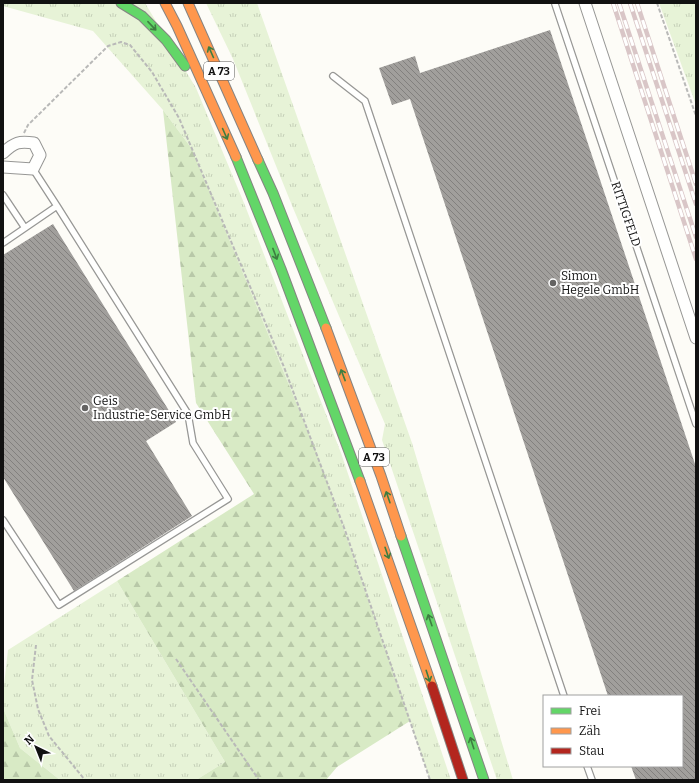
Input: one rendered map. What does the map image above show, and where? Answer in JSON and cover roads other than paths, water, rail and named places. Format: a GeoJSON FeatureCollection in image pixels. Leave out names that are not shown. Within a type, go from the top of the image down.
{"type":"FeatureCollection","features":[{"type":"Feature","properties":{"kind":"highway"},"geometry":{"type":"LineString","coordinates":[[121,3],[142,16],[166,40],[209,99]]}},
{"type":"Feature","properties":{"kind":"highway","name":"A 73"},"geometry":{"type":"LineString","coordinates":[[165,3],[252,194],[341,424],[402,595],[463,780]]}},
{"type":"Feature","properties":{"kind":"highway","name":"A 73"},"geometry":{"type":"LineString","coordinates":[[188,3],[274,193],[320,311],[381,476],[484,780]]}},
{"type":"Feature","properties":{"kind":"street"},"geometry":{"type":"LineString","coordinates":[[586,3],[696,338]]}},
{"type":"Feature","properties":{"kind":"street"},"geometry":{"type":"LineString","coordinates":[[3,153],[9,147],[20,141],[34,143],[40,155],[34,169],[3,167]]}},
{"type":"Feature","properties":{"kind":"lane","name":"RITTIGFELD"},"geometry":{"type":"LineString","coordinates":[[555,4],[696,424]]}},
{"type":"Feature","properties":{"kind":"lane"},"geometry":{"type":"LineString","coordinates":[[333,76],[365,101],[564,695]]}},
{"type":"Feature","properties":{"kind":"lane"},"geometry":{"type":"LineString","coordinates":[[3,520],[59,605],[228,499],[194,443],[188,414],[34,169]]}},
{"type":"Feature","properties":{"kind":"lane"},"geometry":{"type":"LineString","coordinates":[[3,195],[25,228]]}},
{"type":"Feature","properties":{"kind":"lane"},"geometry":{"type":"LineString","coordinates":[[3,243],[57,206]]}},
{"type":"Feature","properties":{"kind":"lane"},"geometry":{"type":"LineString","coordinates":[[587,767],[592,780]]}},
{"type":"Feature","properties":{"kind":"railway"},"geometry":{"type":"LineString","coordinates":[[613,3],[696,259]]}},
{"type":"Feature","properties":{"kind":"railway"},"geometry":{"type":"LineString","coordinates":[[619,3],[696,237]]}},
{"type":"Feature","properties":{"kind":"railway"},"geometry":{"type":"LineString","coordinates":[[630,3],[696,204]]}},
{"type":"Feature","properties":{"kind":"railway"},"geometry":{"type":"LineString","coordinates":[[637,3],[696,184]]}},
{"type":"Feature","properties":{"kind":"place","name":"Simon Hegele GmbH"},"geometry":{"type":"Point","coordinates":[553,283]}},
{"type":"Feature","properties":{"kind":"place","name":"Geis Industrie-Service GmbH"},"geometry":{"type":"Point","coordinates":[85,408]}}]}
